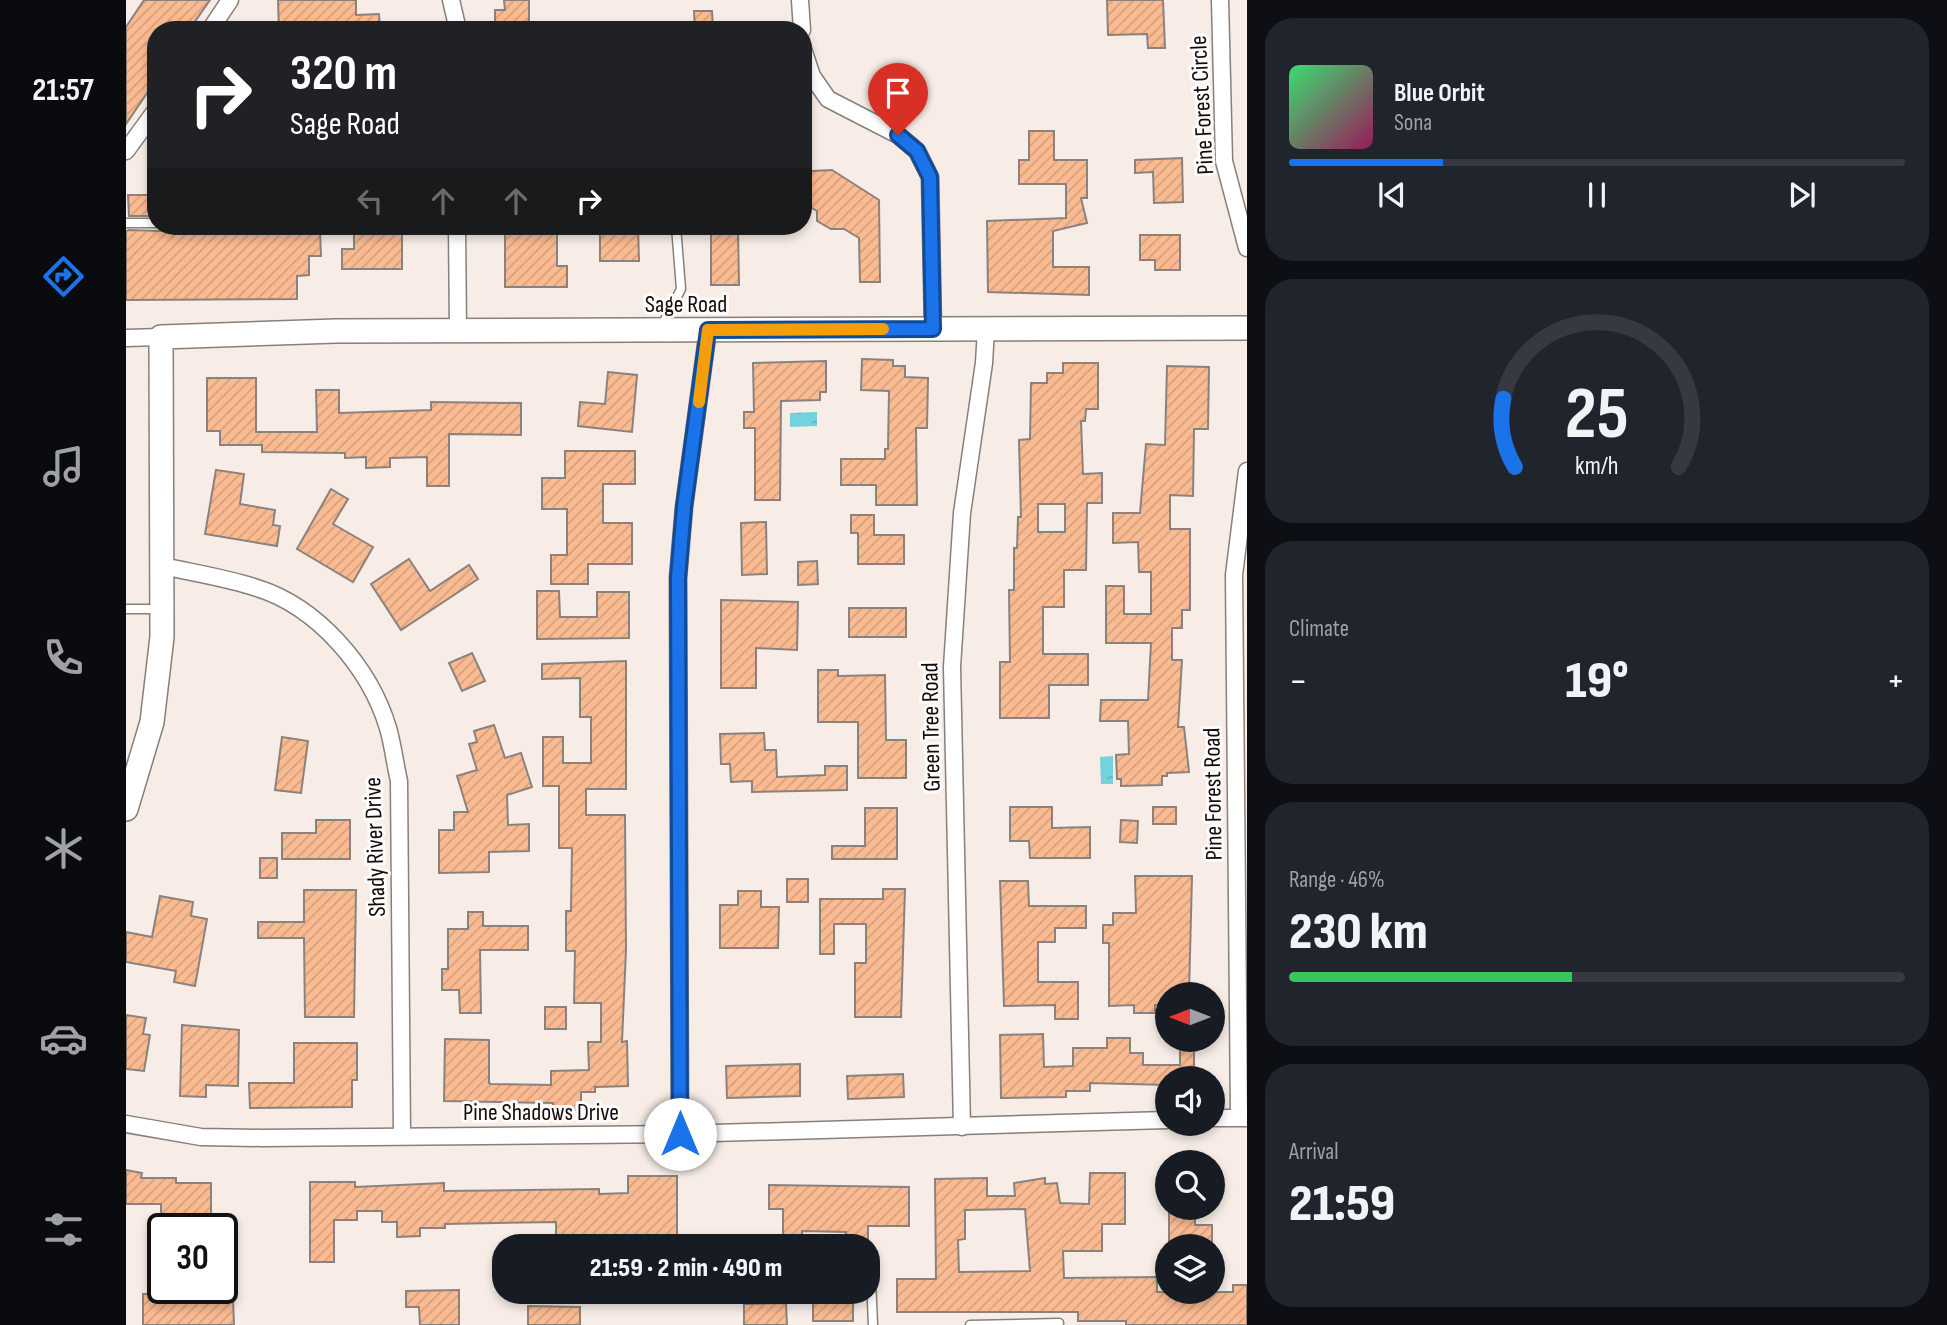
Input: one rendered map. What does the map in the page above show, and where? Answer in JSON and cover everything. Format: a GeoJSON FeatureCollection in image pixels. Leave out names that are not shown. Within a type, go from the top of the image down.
{"type":"FeatureCollection","features":[{"type":"Feature","properties":{"kind":"street"},"geometry":{"type":"LineString","coordinates":[[216,21],[230,0]]}},
{"type":"Feature","properties":{"kind":"street"},"geometry":{"type":"LineString","coordinates":[[451,0],[456,21]]}},
{"type":"Feature","properties":{"kind":"street"},"geometry":{"type":"LineString","coordinates":[[800,0],[801,21]]}},
{"type":"Feature","properties":{"kind":"street","name":"Pine Forest Circle"},"geometry":{"type":"LineString","coordinates":[[1220,0],[1224,160],[1247,248]]}},
{"type":"Feature","properties":{"kind":"street"},"geometry":{"type":"LineString","coordinates":[[812,76],[828,99],[898,135],[917,151],[930,177],[933,329]]}},
{"type":"Feature","properties":{"kind":"street"},"geometry":{"type":"LineString","coordinates":[[126,151],[147,124]]}},
{"type":"Feature","properties":{"kind":"street"},"geometry":{"type":"LineString","coordinates":[[457,235],[458,331]]}},
{"type":"Feature","properties":{"kind":"street","name":"Green Tree Road"},"geometry":{"type":"LineString","coordinates":[[962,1127],[952,667],[959,548],[986,328]]}},
{"type":"Feature","properties":{"kind":"street","name":"Sage Road"},"geometry":{"type":"LineString","coordinates":[[126,338],[458,331],[1247,328]]}},
{"type":"Feature","properties":{"kind":"street"},"geometry":{"type":"LineString","coordinates":[[680,1134],[678,578],[684,507],[708,330]]}},
{"type":"Feature","properties":{"kind":"street"},"geometry":{"type":"LineString","coordinates":[[128,795],[152,722],[162,608],[162,337]]}},
{"type":"Feature","properties":{"kind":"street","name":"Pine Forest Road"},"geometry":{"type":"LineString","coordinates":[[1243,1118],[1234,575],[1247,471]]}},
{"type":"Feature","properties":{"kind":"street","name":"Shady River Drive"},"geometry":{"type":"LineString","coordinates":[[163,566],[258,588],[309,615],[342,645],[367,682],[388,727],[399,781],[402,1135]]}},
{"type":"Feature","properties":{"kind":"street"},"geometry":{"type":"LineString","coordinates":[[1225,1118],[1243,1118]]}},
{"type":"Feature","properties":{"kind":"street","name":"Pine Shadows Drive"},"geometry":{"type":"LineString","coordinates":[[126,1124],[201,1137],[680,1134],[1155,1120]]}},
{"type":"Feature","properties":{"kind":"lane"},"geometry":{"type":"LineString","coordinates":[[126,223],[147,223]]}},
{"type":"Feature","properties":{"kind":"lane"},"geometry":{"type":"LineString","coordinates":[[659,330],[681,289],[677,235]]}},
{"type":"Feature","properties":{"kind":"lane"},"geometry":{"type":"LineString","coordinates":[[126,609],[162,608]]}},
{"type":"Feature","properties":{"kind":"lane"},"geometry":{"type":"LineString","coordinates":[[872,1304],[873,1325]]}},
{"type":"Feature","properties":{"kind":"lane"},"geometry":{"type":"LineString","coordinates":[[970,1325],[1059,1323]]}},
{"type":"Feature","properties":{"kind":"water"},"geometry":{"type":"Polygon","coordinates":[[[817,412],[817,426],[790,427],[790,413],[817,412]]]}},
{"type":"Feature","properties":{"kind":"water"},"geometry":{"type":"Polygon","coordinates":[[[1113,756],[1113,784],[1101,784],[1100,757],[1113,756]]]}},
{"type":"Feature","properties":{"kind":"building"},"geometry":{"type":"Polygon","coordinates":[[[144,0],[210,0],[195,21],[147,21],[147,93],[126,124],[126,27],[144,0]]]}},
{"type":"Feature","properties":{"kind":"building"},"geometry":{"type":"Polygon","coordinates":[[[278,0],[356,0],[356,15],[379,14],[379,21],[279,21],[278,0]]]}},
{"type":"Feature","properties":{"kind":"building"},"geometry":{"type":"Polygon","coordinates":[[[504,0],[529,0],[529,21],[495,21],[495,10],[505,10],[504,0]]]}},
{"type":"Feature","properties":{"kind":"building"},"geometry":{"type":"Polygon","coordinates":[[[1107,0],[1163,0],[1165,48],[1148,48],[1147,34],[1108,35],[1107,0]]]}},
{"type":"Feature","properties":{"kind":"building"},"geometry":{"type":"Polygon","coordinates":[[[694,11],[712,11],[713,21],[695,21],[694,11]]]}},
{"type":"Feature","properties":{"kind":"building"},"geometry":{"type":"Polygon","coordinates":[[[1029,131],[1054,131],[1054,160],[1087,160],[1087,198],[1081,198],[1087,223],[1053,231],[1053,267],[1089,267],[1089,295],[988,292],[987,221],[1066,218],[1066,184],[1019,184],[1019,160],[1029,160],[1029,131]]]}},
{"type":"Feature","properties":{"kind":"building"},"geometry":{"type":"Polygon","coordinates":[[[1182,158],[1183,202],[1154,203],[1153,172],[1135,173],[1135,160],[1182,158]]]}},
{"type":"Feature","properties":{"kind":"building"},"geometry":{"type":"Polygon","coordinates":[[[832,170],[879,200],[880,282],[860,282],[859,238],[844,229],[831,229],[817,221],[817,211],[812,208],[812,171],[832,170]]]}},
{"type":"Feature","properties":{"kind":"building"},"geometry":{"type":"Polygon","coordinates":[[[128,195],[147,195],[147,216],[129,216],[128,195]]]}},
{"type":"Feature","properties":{"kind":"building"},"geometry":{"type":"Polygon","coordinates":[[[126,231],[147,231],[147,235],[320,235],[321,256],[309,256],[309,275],[297,276],[297,299],[126,300],[126,231]]]}},
{"type":"Feature","properties":{"kind":"building"},"geometry":{"type":"Polygon","coordinates":[[[354,235],[402,235],[402,269],[342,269],[342,249],[354,249],[354,235]]]}},
{"type":"Feature","properties":{"kind":"building"},"geometry":{"type":"Polygon","coordinates":[[[505,235],[557,235],[557,266],[567,266],[567,287],[505,287],[505,235]]]}},
{"type":"Feature","properties":{"kind":"building"},"geometry":{"type":"Polygon","coordinates":[[[600,235],[638,235],[639,261],[600,261],[600,235]]]}},
{"type":"Feature","properties":{"kind":"building"},"geometry":{"type":"Polygon","coordinates":[[[711,235],[738,235],[739,285],[711,285],[711,235]]]}},
{"type":"Feature","properties":{"kind":"building"},"geometry":{"type":"Polygon","coordinates":[[[1140,235],[1180,235],[1180,270],[1155,270],[1155,260],[1140,260],[1140,235]]]}},
{"type":"Feature","properties":{"kind":"building"},"geometry":{"type":"Polygon","coordinates":[[[862,359],[893,360],[893,366],[905,366],[905,377],[928,378],[927,428],[916,428],[917,505],[876,505],[876,485],[841,485],[841,459],[885,459],[885,449],[888,449],[889,391],[861,390],[862,359]]]}},
{"type":"Feature","properties":{"kind":"building"},"geometry":{"type":"Polygon","coordinates":[[[826,361],[826,392],[820,392],[820,400],[781,401],[780,500],[755,500],[755,428],[744,428],[744,412],[754,412],[753,363],[826,361]]]}},
{"type":"Feature","properties":{"kind":"building"},"geometry":{"type":"Polygon","coordinates":[[[1063,363],[1098,363],[1098,409],[1086,409],[1085,421],[1081,421],[1083,474],[1102,473],[1102,503],[1087,503],[1086,570],[1064,570],[1064,607],[1043,607],[1043,654],[1088,654],[1088,685],[1049,685],[1049,718],[1000,718],[1000,662],[1010,662],[1009,590],[1014,590],[1014,548],[1017,548],[1018,517],[1021,517],[1019,440],[1030,439],[1031,383],[1047,383],[1047,373],[1063,373],[1063,363]],[[1038,504],[1038,532],[1065,532],[1065,504],[1038,504]]]}},
{"type":"Feature","properties":{"kind":"building"},"geometry":{"type":"Polygon","coordinates":[[[1167,366],[1209,367],[1208,429],[1194,429],[1193,496],[1170,495],[1170,529],[1190,529],[1190,610],[1182,610],[1182,628],[1172,628],[1172,660],[1182,660],[1178,727],[1184,727],[1189,772],[1167,773],[1167,776],[1162,776],[1162,785],[1121,786],[1121,779],[1117,779],[1116,755],[1129,754],[1128,721],[1100,721],[1101,700],[1148,700],[1151,643],[1106,643],[1106,586],[1124,586],[1124,614],[1151,614],[1151,572],[1139,572],[1138,542],[1113,543],[1113,513],[1140,513],[1146,444],[1165,445],[1167,366]]]}},
{"type":"Feature","properties":{"kind":"building"},"geometry":{"type":"Polygon","coordinates":[[[608,372],[637,375],[632,432],[578,426],[580,402],[605,404],[608,372]]]}},
{"type":"Feature","properties":{"kind":"building"},"geometry":{"type":"Polygon","coordinates":[[[207,378],[256,378],[256,432],[317,432],[316,390],[339,390],[339,413],[431,410],[431,402],[521,403],[521,435],[449,434],[449,486],[427,486],[427,457],[390,458],[390,467],[366,468],[366,457],[345,458],[345,453],[262,452],[262,445],[220,445],[220,431],[207,431],[207,378]]]}},
{"type":"Feature","properties":{"kind":"building"},"geometry":{"type":"Polygon","coordinates":[[[565,451],[635,451],[635,484],[603,484],[603,523],[632,523],[632,564],[588,564],[588,584],[551,584],[551,555],[567,555],[567,509],[542,509],[542,478],[565,478],[565,451]]]}},
{"type":"Feature","properties":{"kind":"building"},"geometry":{"type":"Polygon","coordinates":[[[216,470],[244,474],[240,504],[275,510],[273,525],[280,526],[277,546],[205,534],[216,470]]]}},
{"type":"Feature","properties":{"kind":"building"},"geometry":{"type":"Polygon","coordinates":[[[331,489],[348,499],[333,524],[373,547],[353,582],[297,549],[331,489]]]}},
{"type":"Feature","properties":{"kind":"building"},"geometry":{"type":"Polygon","coordinates":[[[851,515],[874,515],[874,535],[904,535],[904,564],[858,564],[858,533],[851,533],[851,515]]]}},
{"type":"Feature","properties":{"kind":"building"},"geometry":{"type":"Polygon","coordinates":[[[766,522],[767,574],[742,575],[741,523],[766,522]]]}},
{"type":"Feature","properties":{"kind":"building"},"geometry":{"type":"Polygon","coordinates":[[[409,559],[430,591],[469,565],[478,579],[401,630],[371,584],[409,559]]]}},
{"type":"Feature","properties":{"kind":"building"},"geometry":{"type":"Polygon","coordinates":[[[817,561],[818,584],[798,585],[798,562],[817,561]]]}},
{"type":"Feature","properties":{"kind":"building"},"geometry":{"type":"Polygon","coordinates":[[[537,591],[559,591],[560,617],[597,617],[597,592],[629,592],[629,638],[537,639],[537,591]]]}},
{"type":"Feature","properties":{"kind":"building"},"geometry":{"type":"Polygon","coordinates":[[[721,600],[798,602],[797,650],[756,648],[756,688],[721,688],[721,600]]]}},
{"type":"Feature","properties":{"kind":"building"},"geometry":{"type":"Polygon","coordinates":[[[849,608],[906,608],[906,637],[849,637],[849,608]]]}},
{"type":"Feature","properties":{"kind":"building"},"geometry":{"type":"Polygon","coordinates":[[[472,653],[485,681],[462,691],[449,663],[472,653]]]}},
{"type":"Feature","properties":{"kind":"building"},"geometry":{"type":"Polygon","coordinates":[[[626,661],[626,789],[586,789],[586,815],[625,815],[626,950],[622,1042],[627,1041],[628,1086],[595,1087],[595,1092],[581,1092],[581,1110],[553,1109],[553,1103],[444,1101],[445,1039],[489,1040],[491,1084],[551,1085],[551,1071],[589,1070],[588,1042],[601,1042],[601,1003],[574,1003],[575,951],[566,951],[566,911],[571,911],[572,848],[559,848],[559,786],[543,786],[543,737],[563,737],[563,763],[591,763],[591,717],[580,717],[580,678],[542,679],[542,664],[626,661]]]}},
{"type":"Feature","properties":{"kind":"building"},"geometry":{"type":"Polygon","coordinates":[[[818,670],[838,670],[838,676],[885,675],[886,740],[906,740],[906,778],[858,778],[858,722],[818,722],[818,670]]]}},
{"type":"Feature","properties":{"kind":"building"},"geometry":{"type":"Polygon","coordinates":[[[494,725],[505,758],[521,753],[532,787],[507,795],[508,825],[529,824],[529,851],[489,852],[489,872],[439,873],[439,830],[454,830],[454,812],[468,812],[457,776],[477,770],[469,744],[477,742],[474,731],[494,725]]]}},
{"type":"Feature","properties":{"kind":"building"},"geometry":{"type":"Polygon","coordinates":[[[764,733],[765,750],[776,750],[777,777],[825,775],[825,766],[847,766],[847,790],[752,792],[752,781],[731,782],[730,764],[721,764],[720,734],[764,733]]]}},
{"type":"Feature","properties":{"kind":"building"},"geometry":{"type":"Polygon","coordinates":[[[282,737],[308,741],[301,793],[275,790],[282,737]]]}},
{"type":"Feature","properties":{"kind":"building"},"geometry":{"type":"Polygon","coordinates":[[[1010,807],[1052,807],[1052,828],[1090,827],[1090,858],[1030,858],[1029,841],[1010,841],[1010,807]]]}},
{"type":"Feature","properties":{"kind":"building"},"geometry":{"type":"Polygon","coordinates":[[[1153,807],[1176,807],[1176,824],[1153,824],[1153,807]]]}},
{"type":"Feature","properties":{"kind":"building"},"geometry":{"type":"Polygon","coordinates":[[[865,808],[897,808],[897,859],[832,859],[832,846],[865,846],[865,808]]]}},
{"type":"Feature","properties":{"kind":"building"},"geometry":{"type":"Polygon","coordinates":[[[316,820],[350,820],[350,859],[282,859],[282,833],[316,833],[316,820]]]}},
{"type":"Feature","properties":{"kind":"building"},"geometry":{"type":"Polygon","coordinates":[[[1121,820],[1138,821],[1137,843],[1120,842],[1121,820]]]}},
{"type":"Feature","properties":{"kind":"building"},"geometry":{"type":"Polygon","coordinates":[[[260,858],[277,858],[277,878],[260,878],[260,858]]]}},
{"type":"Feature","properties":{"kind":"building"},"geometry":{"type":"Polygon","coordinates":[[[1135,876],[1192,876],[1189,982],[1155,982],[1155,1013],[1134,1013],[1134,1005],[1109,1006],[1109,943],[1103,943],[1103,925],[1113,925],[1113,913],[1136,913],[1135,876]]]}},
{"type":"Feature","properties":{"kind":"building"},"geometry":{"type":"Polygon","coordinates":[[[787,879],[808,879],[808,902],[787,902],[787,879]]]}},
{"type":"Feature","properties":{"kind":"building"},"geometry":{"type":"Polygon","coordinates":[[[1000,881],[1028,881],[1029,906],[1086,906],[1086,928],[1055,928],[1055,942],[1038,942],[1038,982],[1078,982],[1078,1019],[1055,1019],[1055,1005],[1004,1006],[1000,881]]]}},
{"type":"Feature","properties":{"kind":"building"},"geometry":{"type":"Polygon","coordinates":[[[883,889],[905,889],[901,1017],[855,1017],[855,963],[866,963],[866,924],[834,924],[834,954],[820,954],[820,899],[883,899],[883,889]]]}},
{"type":"Feature","properties":{"kind":"building"},"geometry":{"type":"Polygon","coordinates":[[[304,890],[356,890],[354,1017],[305,1017],[304,938],[258,938],[258,922],[304,922],[304,890]]]}},
{"type":"Feature","properties":{"kind":"building"},"geometry":{"type":"Polygon","coordinates":[[[738,891],[761,891],[761,907],[779,907],[778,948],[720,948],[720,905],[738,905],[738,891]]]}},
{"type":"Feature","properties":{"kind":"building"},"geometry":{"type":"Polygon","coordinates":[[[160,896],[193,902],[191,916],[207,919],[195,986],[174,982],[176,971],[126,962],[126,932],[152,937],[160,896]]]}},
{"type":"Feature","properties":{"kind":"building"},"geometry":{"type":"Polygon","coordinates":[[[468,912],[483,912],[483,926],[528,926],[528,950],[480,950],[481,1013],[460,1013],[459,990],[442,990],[442,969],[448,969],[448,929],[468,929],[468,912]]]}},
{"type":"Feature","properties":{"kind":"building"},"geometry":{"type":"Polygon","coordinates":[[[545,1007],[566,1007],[566,1029],[545,1029],[545,1007]]]}},
{"type":"Feature","properties":{"kind":"building"},"geometry":{"type":"Polygon","coordinates":[[[126,1015],[146,1018],[143,1034],[150,1035],[144,1071],[126,1069],[126,1015]]]}},
{"type":"Feature","properties":{"kind":"building"},"geometry":{"type":"Polygon","coordinates":[[[182,1025],[239,1030],[238,1086],[206,1085],[206,1097],[180,1096],[182,1025]]]}},
{"type":"Feature","properties":{"kind":"building"},"geometry":{"type":"Polygon","coordinates":[[[1043,1034],[1044,1067],[1073,1066],[1073,1048],[1107,1048],[1107,1038],[1130,1038],[1130,1053],[1143,1053],[1143,1065],[1180,1065],[1180,1052],[1194,1052],[1194,1066],[1155,1066],[1155,1085],[1090,1083],[1090,1091],[1066,1091],[1066,1097],[1001,1098],[1000,1035],[1043,1034]]]}},
{"type":"Feature","properties":{"kind":"building"},"geometry":{"type":"Polygon","coordinates":[[[294,1043],[357,1043],[357,1080],[352,1080],[352,1107],[250,1108],[249,1083],[294,1083],[294,1043]]]}},
{"type":"Feature","properties":{"kind":"building"},"geometry":{"type":"Polygon","coordinates":[[[800,1064],[800,1096],[727,1098],[726,1066],[800,1064]]]}},
{"type":"Feature","properties":{"kind":"building"},"geometry":{"type":"Polygon","coordinates":[[[903,1074],[904,1097],[848,1099],[847,1076],[903,1074]]]}},
{"type":"Feature","properties":{"kind":"building"},"geometry":{"type":"Polygon","coordinates":[[[126,1170],[142,1173],[141,1178],[176,1178],[176,1183],[211,1183],[211,1213],[161,1213],[161,1204],[126,1204],[126,1170]]]}},
{"type":"Feature","properties":{"kind":"building"},"geometry":{"type":"Polygon","coordinates":[[[1090,1173],[1125,1173],[1125,1224],[1102,1224],[1102,1251],[1063,1251],[1064,1278],[1155,1277],[1155,1304],[1225,1304],[1225,1292],[1233,1292],[1233,1285],[1247,1285],[1247,1325],[1126,1325],[1126,1321],[1078,1321],[1078,1312],[897,1312],[897,1279],[936,1279],[935,1179],[987,1178],[987,1196],[1015,1196],[1014,1183],[1045,1178],[1045,1184],[1057,1183],[1060,1203],[1089,1204],[1090,1173]],[[1025,1209],[965,1210],[965,1239],[958,1240],[959,1272],[1030,1271],[1025,1209]]]}},
{"type":"Feature","properties":{"kind":"building"},"geometry":{"type":"Polygon","coordinates":[[[628,1176],[677,1176],[677,1234],[556,1234],[556,1222],[445,1224],[445,1228],[420,1228],[420,1236],[397,1237],[397,1222],[382,1222],[382,1211],[357,1211],[357,1220],[334,1220],[334,1262],[310,1262],[310,1182],[355,1182],[355,1187],[444,1183],[444,1191],[599,1189],[599,1194],[628,1193],[628,1176]]]}},
{"type":"Feature","properties":{"kind":"building"},"geometry":{"type":"Polygon","coordinates":[[[769,1185],[909,1187],[909,1226],[868,1226],[868,1234],[802,1231],[802,1234],[783,1234],[783,1209],[769,1209],[769,1185]]]}},
{"type":"Feature","properties":{"kind":"building"},"geometry":{"type":"Polygon","coordinates":[[[1169,1220],[1195,1220],[1195,1225],[1212,1225],[1212,1234],[1169,1234],[1169,1220]]]}},
{"type":"Feature","properties":{"kind":"building"},"geometry":{"type":"Polygon","coordinates":[[[459,1290],[459,1325],[420,1325],[419,1307],[406,1307],[406,1291],[459,1290]]]}},
{"type":"Feature","properties":{"kind":"building"},"geometry":{"type":"Polygon","coordinates":[[[143,1294],[147,1294],[147,1304],[233,1304],[234,1325],[143,1325],[143,1294]]]}},
{"type":"Feature","properties":{"kind":"building"},"geometry":{"type":"Polygon","coordinates":[[[744,1304],[786,1304],[787,1325],[744,1325],[744,1304]]]}},
{"type":"Feature","properties":{"kind":"building"},"geometry":{"type":"Polygon","coordinates":[[[813,1304],[853,1304],[853,1321],[813,1321],[813,1304]]]}},
{"type":"Feature","properties":{"kind":"building"},"geometry":{"type":"Polygon","coordinates":[[[528,1306],[580,1307],[580,1325],[528,1325],[528,1306]]]}},
{"type":"Feature","properties":{"kind":"slow traffic"},"geometry":{"type":"LineString","coordinates":[[699,402],[708,330],[883,329]]}},
{"type":"Feature","properties":{"kind":"route"},"geometry":{"type":"LineString","coordinates":[[680,1134],[676,652],[678,578],[684,507],[708,330],[933,329],[930,177],[917,151],[898,135]]}}]}
